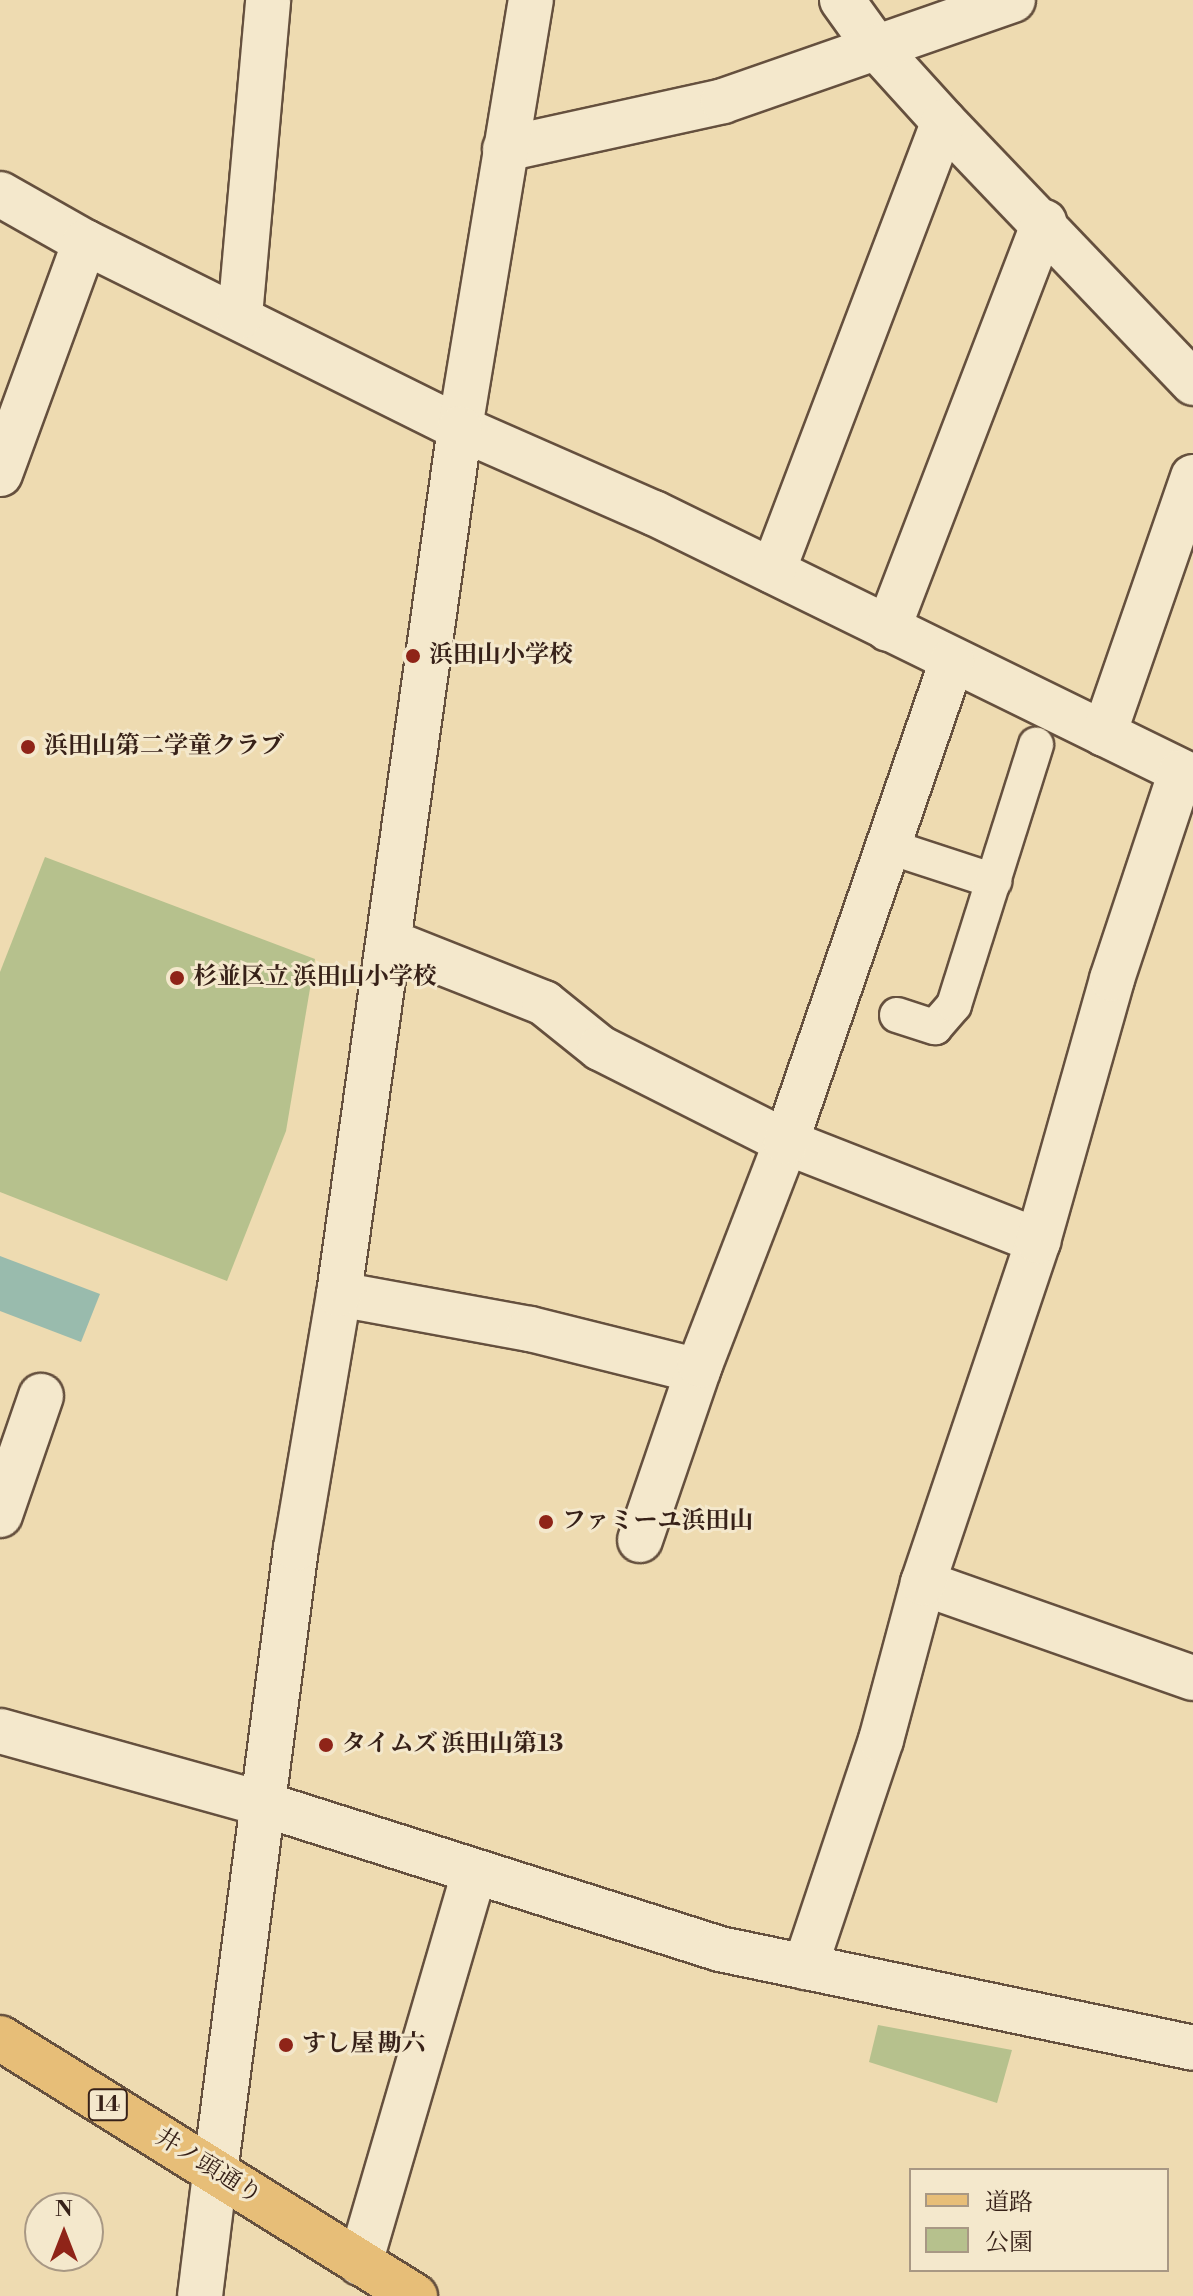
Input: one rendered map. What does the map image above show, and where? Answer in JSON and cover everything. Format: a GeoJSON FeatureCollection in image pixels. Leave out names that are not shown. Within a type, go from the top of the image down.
{"type":"FeatureCollection","features":[{"type":"Feature","properties":{"kind":"main road","name":"井ノ頭通り"},"geometry":{"type":"LineString","coordinates":[[0,2038],[415,2296]]}},
{"type":"Feature","properties":{"kind":"street"},"geometry":{"type":"LineString","coordinates":[[240,316],[268,0]]}},
{"type":"Feature","properties":{"kind":"street"},"geometry":{"type":"LineString","coordinates":[[200,2296],[296,1548],[339,1294],[460,428],[531,0]]}},
{"type":"Feature","properties":{"kind":"street"},"geometry":{"type":"LineString","coordinates":[[842,0],[875,46],[944,122],[1044,222],[1193,383]]}},
{"type":"Feature","properties":{"kind":"street"},"geometry":{"type":"LineString","coordinates":[[505,149],[723,101],[1013,0]]}},
{"type":"Feature","properties":{"kind":"street"},"geometry":{"type":"LineString","coordinates":[[773,571],[944,122]]}},
{"type":"Feature","properties":{"kind":"street"},"geometry":{"type":"LineString","coordinates":[[0,194],[85,242],[240,316],[460,428],[773,571],[1187,774],[1112,979],[1038,1241],[923,1583],[881,1740],[805,1967]]}},
{"type":"Feature","properties":{"kind":"street"},"geometry":{"type":"LineString","coordinates":[[888,629],[1044,222]]}},
{"type":"Feature","properties":{"kind":"street"},"geometry":{"type":"LineString","coordinates":[[0,474],[85,242]]}},
{"type":"Feature","properties":{"kind":"street"},"geometry":{"type":"LineString","coordinates":[[1104,734],[1193,477]]}},
{"type":"Feature","properties":{"kind":"street"},"geometry":{"type":"LineString","coordinates":[[640,1540],[698,1371],[786,1142],[952,661]]}},
{"type":"Feature","properties":{"kind":"street"},"geometry":{"type":"LineString","coordinates":[[897,1015],[935,1027],[954,1005],[1036,745]]}},
{"type":"Feature","properties":{"kind":"street"},"geometry":{"type":"LineString","coordinates":[[887,846],[994,881]]}},
{"type":"Feature","properties":{"kind":"street"},"geometry":{"type":"LineString","coordinates":[[390,942],[544,1003],[600,1048],[786,1142],[1038,1241]]}},
{"type":"Feature","properties":{"kind":"street"},"geometry":{"type":"LineString","coordinates":[[339,1294],[530,1329],[698,1371]]}},
{"type":"Feature","properties":{"kind":"street"},"geometry":{"type":"LineString","coordinates":[[0,1515],[41,1396]]}},
{"type":"Feature","properties":{"kind":"street"},"geometry":{"type":"LineString","coordinates":[[923,1583],[1193,1678]]}},
{"type":"Feature","properties":{"kind":"street"},"geometry":{"type":"LineString","coordinates":[[0,1731],[263,1804],[720,1949],[1193,2048]]}},
{"type":"Feature","properties":{"kind":"street"},"geometry":{"type":"LineString","coordinates":[[360,2263],[474,1873]]}},
{"type":"Feature","properties":{"kind":"green space"},"geometry":{"type":"Polygon","coordinates":[[[45,857],[315,959],[286,1131],[227,1281],[0,1192],[0,972],[45,857]]]}},
{"type":"Feature","properties":{"kind":"green space"},"geometry":{"type":"Polygon","coordinates":[[[878,2025],[1012,2050],[997,2103],[869,2062],[878,2025]]]}},
{"type":"Feature","properties":{"kind":"shaded area"},"geometry":{"type":"Polygon","coordinates":[[[0,1256],[100,1294],[81,1342],[0,1311],[0,1256]]]}},
{"type":"Feature","properties":{"kind":"place","name":"浜田山小学校"},"geometry":{"type":"Point","coordinates":[413,656]}},
{"type":"Feature","properties":{"kind":"place","name":"浜田山第二学童クラブ"},"geometry":{"type":"Point","coordinates":[28,747]}},
{"type":"Feature","properties":{"kind":"place","name":"杉並区立 浜田山小学校"},"geometry":{"type":"Point","coordinates":[177,978]}},
{"type":"Feature","properties":{"kind":"place","name":"ファミーユ浜田山"},"geometry":{"type":"Point","coordinates":[546,1522]}},
{"type":"Feature","properties":{"kind":"place","name":"タイムズ 浜田山第13"},"geometry":{"type":"Point","coordinates":[326,1745]}},
{"type":"Feature","properties":{"kind":"place","name":"すし屋 勘六"},"geometry":{"type":"Point","coordinates":[286,2045]}}]}
